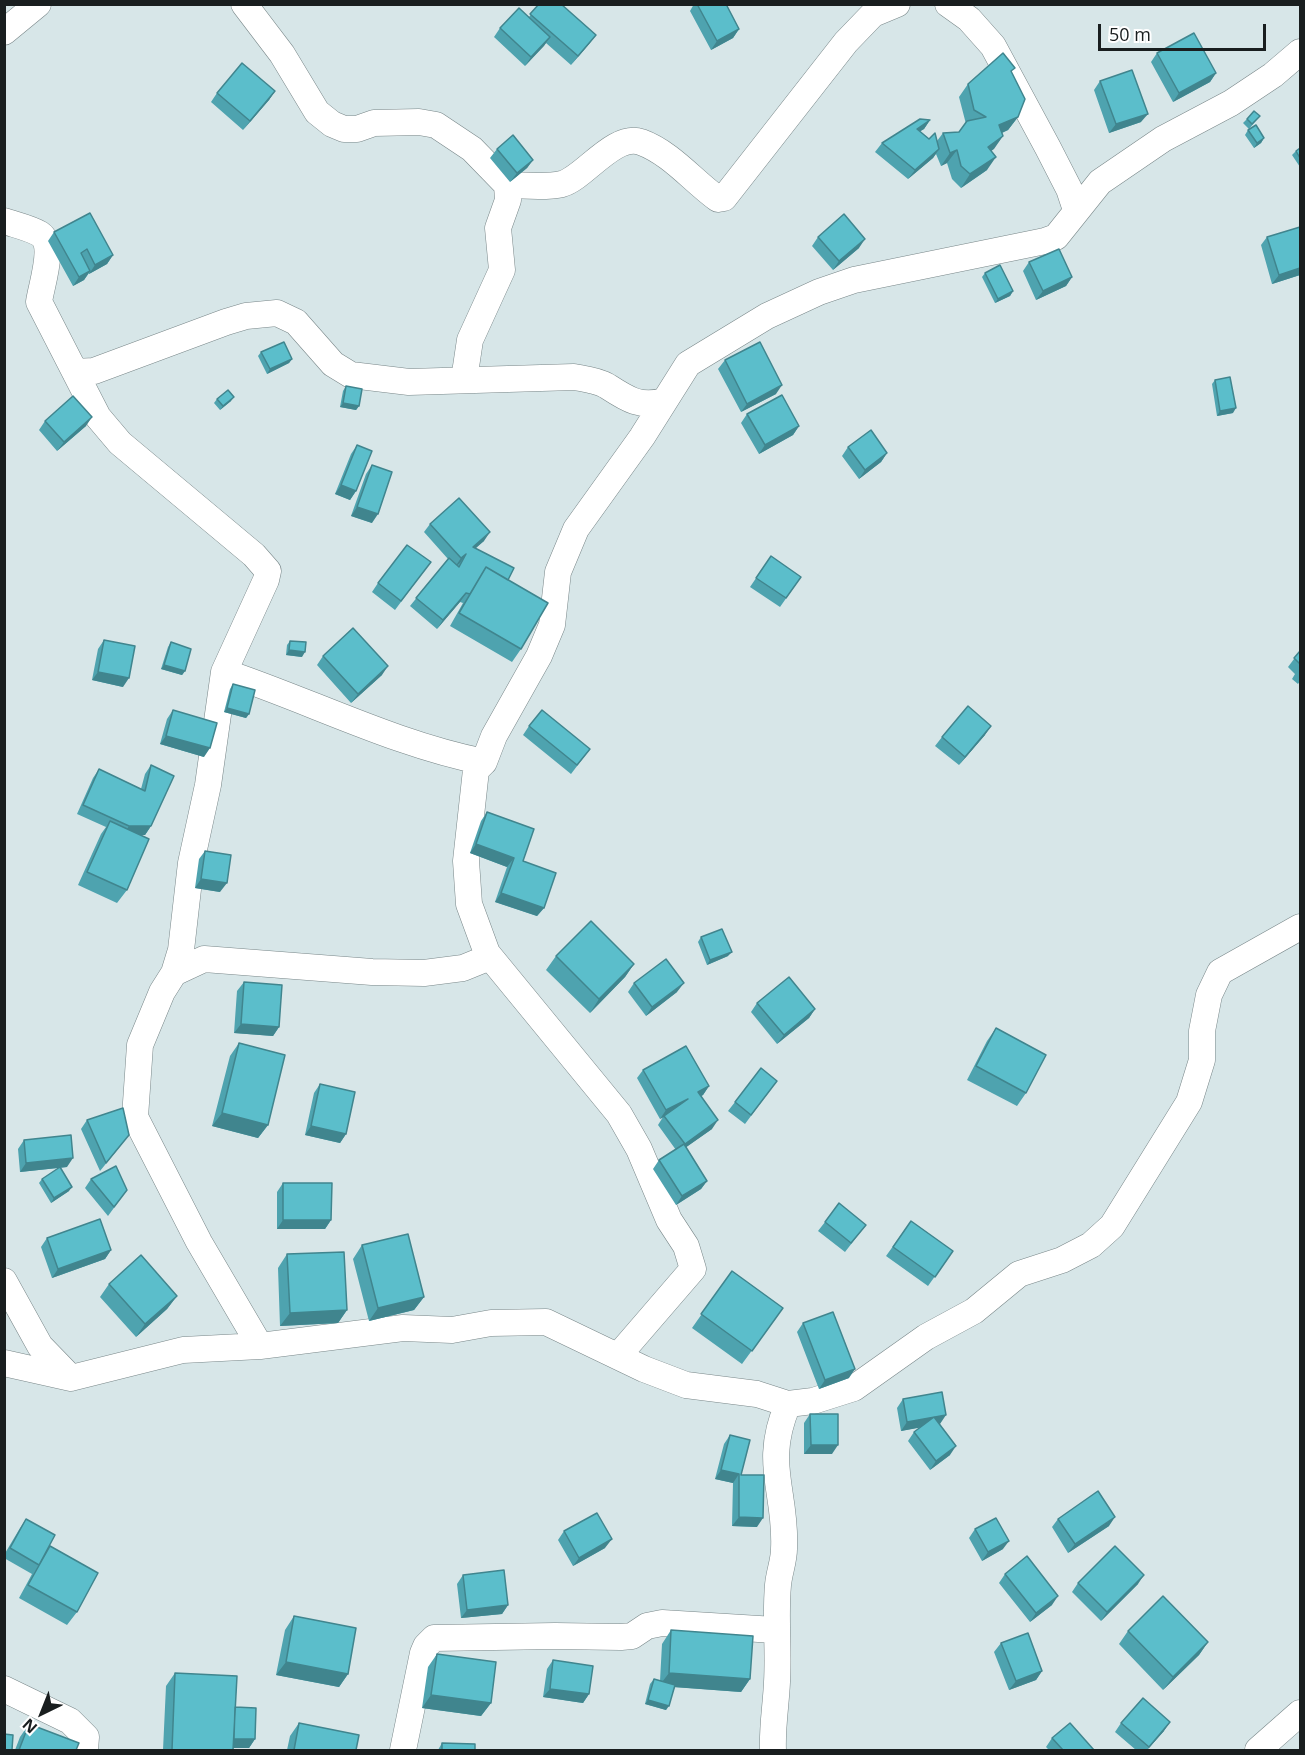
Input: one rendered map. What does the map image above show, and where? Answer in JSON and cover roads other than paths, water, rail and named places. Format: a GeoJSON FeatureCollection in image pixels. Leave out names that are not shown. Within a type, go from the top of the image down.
{"type":"FeatureCollection","features":[{"type":"Feature","properties":{"kind":"street"},"geometry":{"type":"LineString","coordinates":[[4,32],[38,4]]}},
{"type":"Feature","properties":{"kind":"street"},"geometry":{"type":"LineString","coordinates":[[244,4],[282,54],[316,112],[332,124],[344,129],[357,129],[374,123],[419,122],[436,125],[472,149],[507,185],[508,200],[498,228],[502,270],[470,340],[464,380]]}},
{"type":"Feature","properties":{"kind":"street"},"geometry":{"type":"LineString","coordinates":[[507,185],[564,183],[601,156],[624,144],[638,141],[656,150],[718,199],[724,198],[846,42],[873,14],[897,4]]}},
{"type":"Feature","properties":{"kind":"street"},"geometry":{"type":"LineString","coordinates":[[948,4],[974,25],[993,46],[1053,158],[1076,210]]}},
{"type":"Feature","properties":{"kind":"street"},"geometry":{"type":"LineString","coordinates":[[618,1356],[693,1269],[691,1258],[669,1220],[639,1149],[619,1114],[523,994],[490,957],[470,904],[466,861],[476,770],[484,762],[494,736],[521,692],[552,625],[558,572],[576,529],[642,437],[688,364],[696,358],[778,311],[854,280],[1045,242],[1056,237],[1100,182],[1163,139],[1231,104],[1273,75],[1300,52]]}},
{"type":"Feature","properties":{"kind":"street"},"geometry":{"type":"LineString","coordinates":[[4,221],[42,235],[47,243],[46,270],[39,302],[52,332],[98,417],[120,443],[254,555],[267,571],[266,580],[224,672],[208,785],[191,863],[181,950],[174,973],[162,992],[140,1046],[135,1117],[199,1242],[260,1346]]}},
{"type":"Feature","properties":{"kind":"street"},"geometry":{"type":"LineString","coordinates":[[75,372],[94,371],[246,316],[277,314],[296,322],[333,364],[351,375],[409,382],[574,378],[597,381],[622,398],[640,404],[664,401]]}},
{"type":"Feature","properties":{"kind":"street"},"geometry":{"type":"LineString","coordinates":[[224,672],[296,697],[437,753],[484,762]]}},
{"type":"Feature","properties":{"kind":"street"},"geometry":{"type":"LineString","coordinates":[[4,1363],[71,1378],[183,1350],[260,1346],[403,1328],[452,1330],[491,1323],[546,1322],[686,1385],[757,1394],[788,1404],[813,1401],[854,1388],[926,1337],[974,1311],[1019,1274],[1062,1260],[1091,1245],[1112,1226],[1189,1102],[1202,1060],[1202,1030],[1209,996],[1220,972],[1300,927]]}},
{"type":"Feature","properties":{"kind":"street"},"geometry":{"type":"LineString","coordinates":[[174,973],[204,959],[372,972],[424,973],[463,968],[490,957]]}},
{"type":"Feature","properties":{"kind":"street"},"geometry":{"type":"LineString","coordinates":[[4,1281],[40,1346],[71,1378]]}},
{"type":"Feature","properties":{"kind":"street"},"geometry":{"type":"LineString","coordinates":[[773,1750],[772,1730],[777,1681],[775,1630],[778,1582],[784,1549],[774,1459],[779,1425],[788,1404]]}},
{"type":"Feature","properties":{"kind":"street"},"geometry":{"type":"LineString","coordinates":[[403,1750],[423,1653],[434,1638],[555,1636],[621,1638],[632,1635],[647,1626],[662,1623],[775,1630]]}},
{"type":"Feature","properties":{"kind":"street"},"geometry":{"type":"LineString","coordinates":[[4,1689],[70,1721],[86,1737],[85,1750]]}},
{"type":"Feature","properties":{"kind":"street"},"geometry":{"type":"LineString","coordinates":[[1258,1750],[1300,1713]]}}]}
